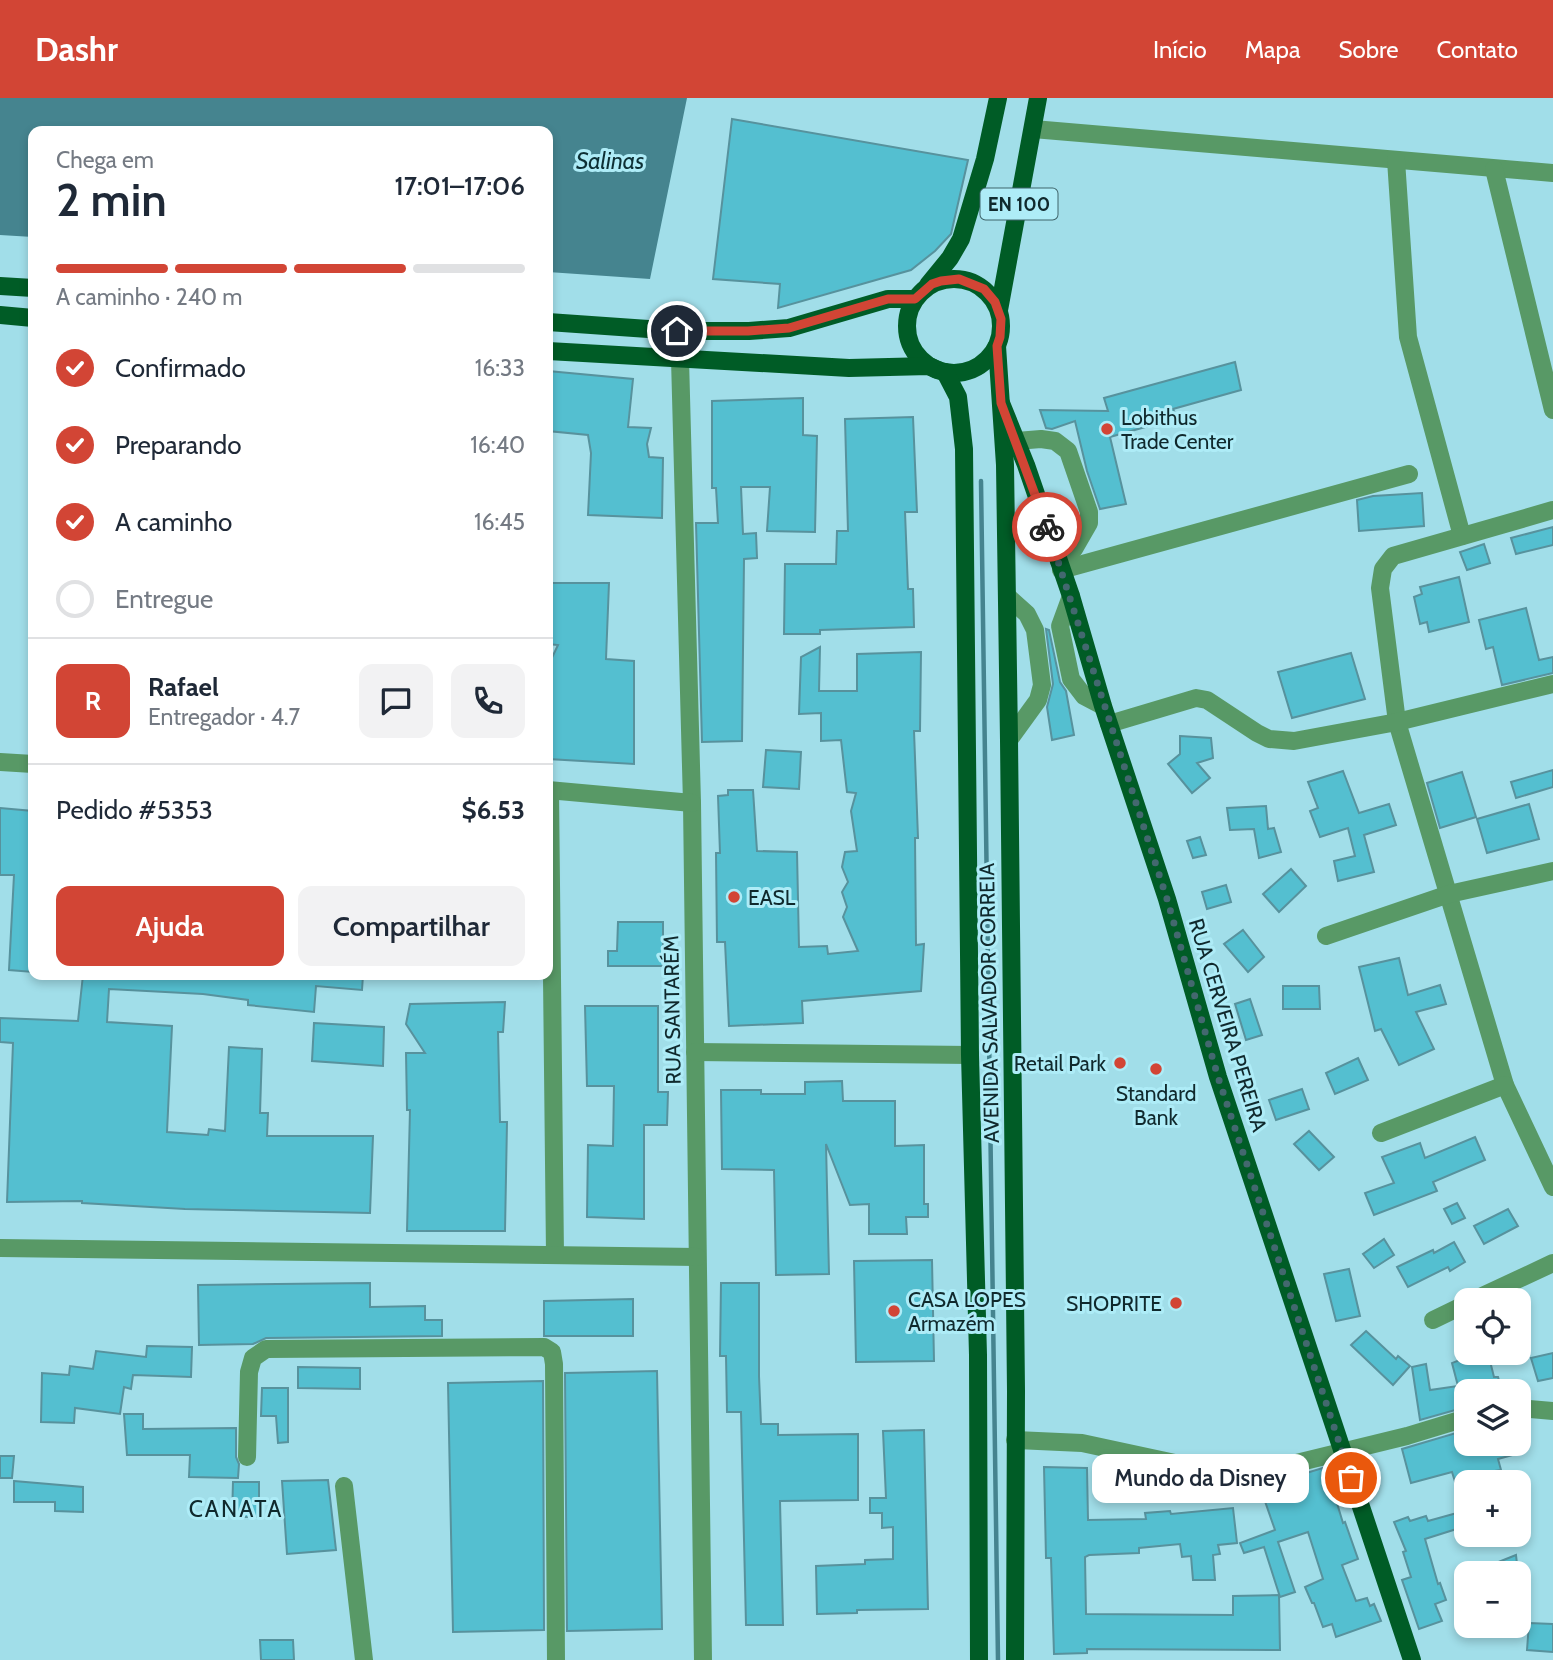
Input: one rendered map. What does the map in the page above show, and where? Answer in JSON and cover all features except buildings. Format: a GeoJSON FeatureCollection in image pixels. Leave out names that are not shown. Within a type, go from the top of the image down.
{"type":"FeatureCollection","features":[{"type":"Feature","properties":{"kind":"main road","name":"EN 100"},"geometry":{"type":"LineString","coordinates":[[937,369],[915,353],[908,335],[908,316],[920,294],[950,258],[961,239],[985,159],[998,98]]}},
{"type":"Feature","properties":{"kind":"main road","name":"EN 100"},"geometry":{"type":"LineString","coordinates":[[997,346],[1002,328],[999,310],[1038,98]]}},
{"type":"Feature","properties":{"kind":"main road"},"geometry":{"type":"LineString","coordinates":[[553,322],[677,331],[789,328],[888,299],[920,294],[941,281],[959,279],[984,289],[999,310]]}},
{"type":"Feature","properties":{"kind":"main road"},"geometry":{"type":"LineString","coordinates":[[0,286],[28,288]]}},
{"type":"Feature","properties":{"kind":"main road"},"geometry":{"type":"LineString","coordinates":[[0,316],[28,318]]}},
{"type":"Feature","properties":{"kind":"main road"},"geometry":{"type":"LineString","coordinates":[[553,351],[849,368],[937,369],[962,373],[987,360],[997,346]]}},
{"type":"Feature","properties":{"kind":"main road","name":"AVENIDA SALVADOR CORREIA"},"geometry":{"type":"LineString","coordinates":[[997,346],[1005,465],[1009,740],[1015,1440],[1014,1660]]}},
{"type":"Feature","properties":{"kind":"main road","name":"AVENIDA SALVADOR CORREIA"},"geometry":{"type":"LineString","coordinates":[[937,369],[958,397],[964,449],[970,1055],[978,1355],[979,1660]]}},
{"type":"Feature","properties":{"kind":"main road","name":"RUA CERVEIRA PEREIRA"},"geometry":{"type":"LineString","coordinates":[[1001,403],[1071,596],[1103,706],[1167,899],[1218,1077],[1412,1660]]}},
{"type":"Feature","properties":{"kind":"street"},"geometry":{"type":"LineString","coordinates":[[1033,129],[1553,173]]}},
{"type":"Feature","properties":{"kind":"street"},"geometry":{"type":"LineString","coordinates":[[1396,160],[1408,337],[1462,536]]}},
{"type":"Feature","properties":{"kind":"street"},"geometry":{"type":"LineString","coordinates":[[1494,169],[1553,410]]}},
{"type":"Feature","properties":{"kind":"street","name":"RUA SANTARÉM"},"geometry":{"type":"LineString","coordinates":[[680,359],[692,803],[703,1660]]}},
{"type":"Feature","properties":{"kind":"street"},"geometry":{"type":"LineString","coordinates":[[1016,441],[1055,441],[1068,451],[1088,512],[1089,523],[1074,549],[1060,565]]}},
{"type":"Feature","properties":{"kind":"street"},"geometry":{"type":"LineString","coordinates":[[1060,565],[1409,474]]}},
{"type":"Feature","properties":{"kind":"street"},"geometry":{"type":"LineString","coordinates":[[1553,509],[1393,556],[1383,569],[1380,588],[1397,722],[1505,1085],[1553,1187]]}},
{"type":"Feature","properties":{"kind":"street"},"geometry":{"type":"LineString","coordinates":[[1007,596],[1027,614],[1035,630],[1042,685],[1038,700],[1009,740]]}},
{"type":"Feature","properties":{"kind":"street"},"geometry":{"type":"LineString","coordinates":[[1110,724],[1196,698],[1207,700],[1269,738],[1294,741],[1397,722],[1553,684]]}},
{"type":"Feature","properties":{"kind":"street"},"geometry":{"type":"LineString","coordinates":[[0,762],[28,764]]}},
{"type":"Feature","properties":{"kind":"street"},"geometry":{"type":"LineString","coordinates":[[553,790],[692,803]]}},
{"type":"Feature","properties":{"kind":"street"},"geometry":{"type":"LineString","coordinates":[[1325,936],[1448,894],[1553,871]]}},
{"type":"Feature","properties":{"kind":"street"},"geometry":{"type":"LineString","coordinates":[[551,980],[555,1255]]}},
{"type":"Feature","properties":{"kind":"street"},"geometry":{"type":"LineString","coordinates":[[695,1052],[970,1055]]}},
{"type":"Feature","properties":{"kind":"street"},"geometry":{"type":"LineString","coordinates":[[1381,1133],[1505,1085]]}},
{"type":"Feature","properties":{"kind":"street"},"geometry":{"type":"LineString","coordinates":[[0,1248],[697,1257]]}},
{"type":"Feature","properties":{"kind":"street"},"geometry":{"type":"LineString","coordinates":[[1500,1288],[1553,1263]]}},
{"type":"Feature","properties":{"kind":"street"},"geometry":{"type":"LineString","coordinates":[[1433,1320],[1454,1310]]}},
{"type":"Feature","properties":{"kind":"street"},"geometry":{"type":"LineString","coordinates":[[247,1457],[248,1372],[253,1358],[266,1349],[544,1347],[552,1352],[556,1660]]}},
{"type":"Feature","properties":{"kind":"street"},"geometry":{"type":"LineString","coordinates":[[1531,1409],[1553,1411]]}},
{"type":"Feature","properties":{"kind":"street"},"geometry":{"type":"LineString","coordinates":[[1015,1440],[1082,1443],[1226,1474],[1280,1467],[1454,1422]]}},
{"type":"Feature","properties":{"kind":"street"},"geometry":{"type":"LineString","coordinates":[[344,1486],[364,1660]]}},
{"type":"Feature","properties":{"kind":"water","name":"Salinas"},"geometry":{"type":"Polygon","coordinates":[[[0,98],[687,98],[650,279],[553,272],[553,126],[28,126],[28,237],[0,235],[0,98]]]}},
{"type":"Feature","properties":{"kind":"waterway"},"geometry":{"type":"LineString","coordinates":[[981,481],[998,1660]]}},
{"type":"Feature","properties":{"kind":"way so far"},"geometry":{"type":"LineString","coordinates":[[1047,527],[1167,899],[1218,1077],[1351,1478]]}},
{"type":"Feature","properties":{"kind":"place","name":"Lobithus Trade Center"},"geometry":{"type":"Point","coordinates":[1107,429]}},
{"type":"Feature","properties":{"kind":"place","name":"EASL"},"geometry":{"type":"Point","coordinates":[734,897]}},
{"type":"Feature","properties":{"kind":"place","name":"Retail Park"},"geometry":{"type":"Point","coordinates":[1120,1063]}},
{"type":"Feature","properties":{"kind":"place","name":"Standard Bank"},"geometry":{"type":"Point","coordinates":[1156,1069]}},
{"type":"Feature","properties":{"kind":"place","name":"SHOPRITE"},"geometry":{"type":"Point","coordinates":[1176,1303]}},
{"type":"Feature","properties":{"kind":"place","name":"CASA LOPES Armazém"},"geometry":{"type":"Point","coordinates":[894,1311]}},
{"type":"Feature","properties":{"kind":"place","name":"Mundo da Disney"},"geometry":{"type":"Point","coordinates":[1351,1478]}},
{"type":"Feature","properties":{"kind":"district","name":"CANATA"},"geometry":{"type":"Point","coordinates":[236,1509]}},
{"type":"Feature","properties":{"kind":"route"},"geometry":{"type":"LineString","coordinates":[[677,331],[789,328],[888,299],[915,299],[932,284],[941,281],[959,279],[976,284],[990,295],[999,310],[1002,328],[997,346],[1001,403],[1047,527]]}}]}
